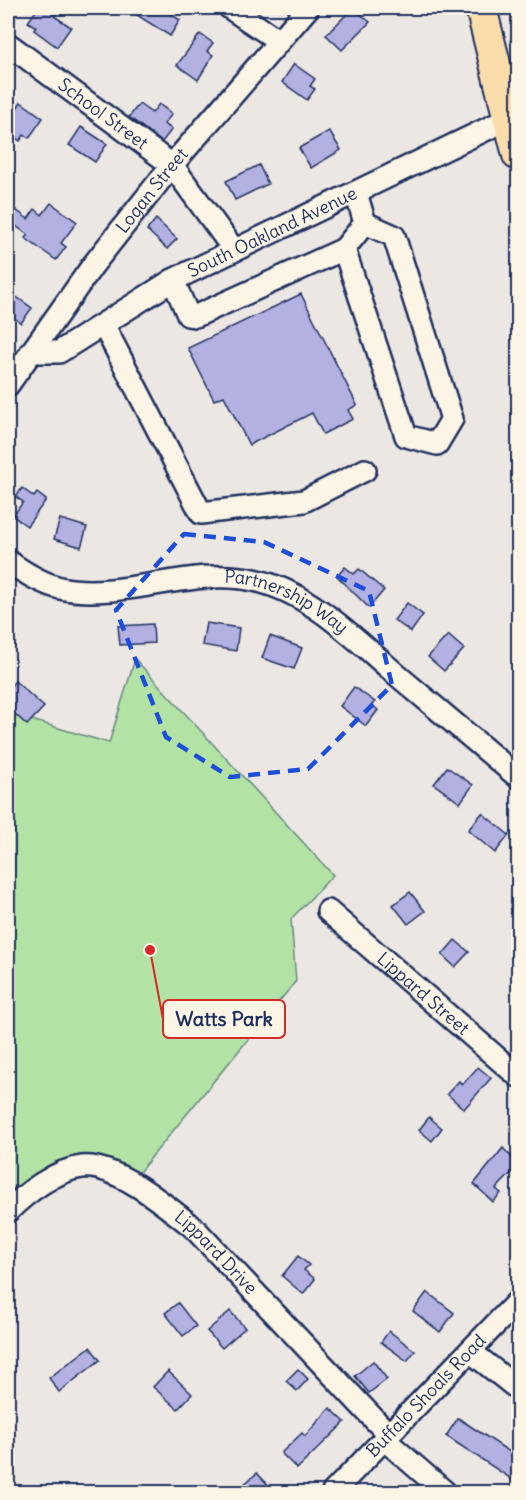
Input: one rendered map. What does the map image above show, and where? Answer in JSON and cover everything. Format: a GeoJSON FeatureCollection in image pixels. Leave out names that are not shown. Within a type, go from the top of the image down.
{"type":"FeatureCollection","features":[{"type":"Feature","properties":{"kind":"highway"},"geometry":{"type":"LineString","coordinates":[[481,8],[515,117],[519,155]]}},
{"type":"Feature","properties":{"kind":"street"},"geometry":{"type":"LineString","coordinates":[[230,8],[279,40]]}},
{"type":"Feature","properties":{"kind":"street","name":"Logan Street"},"geometry":{"type":"LineString","coordinates":[[8,385],[93,265],[172,165],[308,8]]}},
{"type":"Feature","properties":{"kind":"street","name":"School Street"},"geometry":{"type":"LineString","coordinates":[[8,44],[172,165],[234,250]]}},
{"type":"Feature","properties":{"kind":"street","name":"South Oakland Avenue"},"geometry":{"type":"LineString","coordinates":[[32,352],[59,352],[104,326],[173,280],[515,117]]}},
{"type":"Feature","properties":{"kind":"street"},"geometry":{"type":"LineString","coordinates":[[344,249],[406,436],[436,444],[452,419],[394,236],[365,223],[356,193]]}},
{"type":"Feature","properties":{"kind":"street"},"geometry":{"type":"LineString","coordinates":[[173,280],[188,315],[196,316],[344,249],[365,223]]}},
{"type":"Feature","properties":{"kind":"street"},"geometry":{"type":"LineString","coordinates":[[104,326],[201,513],[304,501],[365,470]]}},
{"type":"Feature","properties":{"kind":"street","name":"Partnership Way"},"geometry":{"type":"LineString","coordinates":[[8,561],[36,579],[59,588],[107,588],[232,576],[257,580],[282,590],[333,621],[519,777]]}},
{"type":"Feature","properties":{"kind":"street","name":"Lippard Street"},"geometry":{"type":"LineString","coordinates":[[328,910],[519,1076]]}},
{"type":"Feature","properties":{"kind":"street","name":"Lippard Drive"},"geometry":{"type":"LineString","coordinates":[[8,1211],[61,1173],[84,1166],[131,1182],[161,1201],[194,1228],[387,1437],[444,1492]]}},
{"type":"Feature","properties":{"kind":"street","name":"Buffalo Shoals Road"},"geometry":{"type":"LineString","coordinates":[[333,1492],[519,1301]]}},
{"type":"Feature","properties":{"kind":"street"},"geometry":{"type":"LineString","coordinates":[[470,1351],[519,1389]]}},
{"type":"Feature","properties":{"kind":"highlighted area"},"geometry":{"type":"Polygon","coordinates":[[[184,534],[264,542],[369,591],[392,685],[308,769],[230,777],[166,737],[116,610],[184,534]]]}},
{"type":"Feature","properties":{"kind":"green space"},"geometry":{"type":"Polygon","coordinates":[[[135,659],[333,875],[291,919],[296,981],[131,1182],[84,1166],[8,1211],[8,713],[109,743],[135,659]]]}},
{"type":"Feature","properties":{"kind":"building"},"geometry":{"type":"Polygon","coordinates":[[[38,8],[60,8],[54,16],[71,27],[57,47],[34,30],[36,27],[28,22],[38,8]]]}},
{"type":"Feature","properties":{"kind":"building"},"geometry":{"type":"Polygon","coordinates":[[[126,8],[161,8],[180,20],[170,36],[126,8]]]}},
{"type":"Feature","properties":{"kind":"building"},"geometry":{"type":"Polygon","coordinates":[[[353,8],[370,22],[342,50],[326,35],[353,8]]]}},
{"type":"Feature","properties":{"kind":"building"},"geometry":{"type":"Polygon","coordinates":[[[200,34],[213,43],[207,51],[213,55],[198,80],[177,65],[200,34]]]}},
{"type":"Feature","properties":{"kind":"building"},"geometry":{"type":"Polygon","coordinates":[[[294,64],[315,79],[310,86],[315,89],[307,100],[282,82],[294,64]]]}},
{"type":"Feature","properties":{"kind":"building"},"geometry":{"type":"Polygon","coordinates":[[[21,102],[43,118],[29,138],[24,135],[20,141],[8,132],[8,121],[21,102]]]}},
{"type":"Feature","properties":{"kind":"building"},"geometry":{"type":"Polygon","coordinates":[[[139,104],[152,113],[159,104],[172,114],[164,124],[172,129],[162,142],[129,117],[139,104]]]}},
{"type":"Feature","properties":{"kind":"building"},"geometry":{"type":"Polygon","coordinates":[[[81,127],[107,144],[95,162],[69,145],[81,127]]]}},
{"type":"Feature","properties":{"kind":"building"},"geometry":{"type":"Polygon","coordinates":[[[329,131],[341,150],[311,168],[299,148],[329,131]]]}},
{"type":"Feature","properties":{"kind":"building"},"geometry":{"type":"Polygon","coordinates":[[[259,165],[268,184],[235,200],[226,181],[259,165]]]}},
{"type":"Feature","properties":{"kind":"building"},"geometry":{"type":"Polygon","coordinates":[[[51,203],[77,222],[61,243],[66,247],[56,260],[25,238],[28,235],[8,220],[8,204],[28,219],[35,209],[42,215],[51,203]]]}},
{"type":"Feature","properties":{"kind":"building"},"geometry":{"type":"Polygon","coordinates":[[[156,219],[177,239],[167,249],[147,230],[156,219]]]}},
{"type":"Feature","properties":{"kind":"building"},"geometry":{"type":"Polygon","coordinates":[[[8,291],[32,308],[21,323],[8,313],[8,291]]]}},
{"type":"Feature","properties":{"kind":"building"},"geometry":{"type":"Polygon","coordinates":[[[301,294],[357,405],[348,410],[353,419],[323,434],[312,413],[249,445],[224,396],[214,400],[188,348],[301,294]]]}},
{"type":"Feature","properties":{"kind":"building"},"geometry":{"type":"Polygon","coordinates":[[[22,488],[34,497],[37,493],[46,500],[27,526],[13,516],[23,502],[16,497],[22,488]]]}},
{"type":"Feature","properties":{"kind":"building"},"geometry":{"type":"Polygon","coordinates":[[[60,519],[87,527],[81,547],[54,539],[60,519]]]}},
{"type":"Feature","properties":{"kind":"building"},"geometry":{"type":"Polygon","coordinates":[[[345,567],[354,574],[359,569],[384,590],[369,608],[337,576],[345,567]]]}},
{"type":"Feature","properties":{"kind":"building"},"geometry":{"type":"Polygon","coordinates":[[[407,603],[423,615],[411,632],[394,620],[407,603]]]}},
{"type":"Feature","properties":{"kind":"building"},"geometry":{"type":"Polygon","coordinates":[[[206,623],[239,628],[236,651],[202,645],[206,623]]]}},
{"type":"Feature","properties":{"kind":"building"},"geometry":{"type":"Polygon","coordinates":[[[153,624],[154,643],[120,645],[118,626],[153,624]]]}},
{"type":"Feature","properties":{"kind":"building"},"geometry":{"type":"Polygon","coordinates":[[[448,635],[464,649],[444,671],[428,657],[448,635]]]}},
{"type":"Feature","properties":{"kind":"building"},"geometry":{"type":"Polygon","coordinates":[[[270,636],[302,648],[294,669],[262,658],[270,636]]]}},
{"type":"Feature","properties":{"kind":"building"},"geometry":{"type":"Polygon","coordinates":[[[15,681],[44,707],[27,725],[8,708],[8,689],[15,681]]]}},
{"type":"Feature","properties":{"kind":"building"},"geometry":{"type":"Polygon","coordinates":[[[354,687],[375,702],[372,705],[378,710],[366,726],[340,706],[354,687]]]}},
{"type":"Feature","properties":{"kind":"building"},"geometry":{"type":"Polygon","coordinates":[[[447,767],[473,785],[460,803],[434,784],[447,767]]]}},
{"type":"Feature","properties":{"kind":"building"},"geometry":{"type":"Polygon","coordinates":[[[482,813],[509,835],[495,853],[468,830],[482,813]]]}},
{"type":"Feature","properties":{"kind":"building"},"geometry":{"type":"Polygon","coordinates":[[[410,892],[425,911],[408,924],[393,905],[410,892]]]}},
{"type":"Feature","properties":{"kind":"building"},"geometry":{"type":"Polygon","coordinates":[[[455,940],[469,952],[455,967],[442,955],[455,940]]]}},
{"type":"Feature","properties":{"kind":"building"},"geometry":{"type":"Polygon","coordinates":[[[478,1067],[491,1078],[464,1109],[447,1094],[459,1081],[462,1085],[478,1067]]]}},
{"type":"Feature","properties":{"kind":"building"},"geometry":{"type":"Polygon","coordinates":[[[429,1117],[442,1128],[432,1141],[419,1130],[429,1117]]]}},
{"type":"Feature","properties":{"kind":"building"},"geometry":{"type":"Polygon","coordinates":[[[503,1148],[519,1165],[496,1189],[501,1193],[493,1202],[474,1184],[503,1148]]]}},
{"type":"Feature","properties":{"kind":"building"},"geometry":{"type":"Polygon","coordinates":[[[298,1256],[309,1265],[304,1270],[315,1279],[303,1294],[282,1276],[298,1256]]]}},
{"type":"Feature","properties":{"kind":"building"},"geometry":{"type":"Polygon","coordinates":[[[427,1292],[454,1313],[440,1332],[413,1311],[427,1292]]]}},
{"type":"Feature","properties":{"kind":"building"},"geometry":{"type":"Polygon","coordinates":[[[178,1303],[196,1326],[183,1336],[165,1313],[178,1303]]]}},
{"type":"Feature","properties":{"kind":"building"},"geometry":{"type":"Polygon","coordinates":[[[230,1311],[245,1328],[222,1348],[207,1331],[230,1311]]]}},
{"type":"Feature","properties":{"kind":"building"},"geometry":{"type":"Polygon","coordinates":[[[389,1331],[415,1351],[407,1361],[381,1342],[389,1331]]]}},
{"type":"Feature","properties":{"kind":"building"},"geometry":{"type":"Polygon","coordinates":[[[90,1347],[100,1360],[59,1392],[49,1378],[90,1347]]]}},
{"type":"Feature","properties":{"kind":"building"},"geometry":{"type":"Polygon","coordinates":[[[373,1361],[387,1379],[369,1393],[355,1376],[373,1361]]]}},
{"type":"Feature","properties":{"kind":"building"},"geometry":{"type":"Polygon","coordinates":[[[298,1369],[308,1379],[297,1391],[286,1381],[298,1369]]]}},
{"type":"Feature","properties":{"kind":"building"},"geometry":{"type":"Polygon","coordinates":[[[168,1371],[192,1394],[178,1409],[153,1387],[168,1371]]]}},
{"type":"Feature","properties":{"kind":"building"},"geometry":{"type":"Polygon","coordinates":[[[330,1408],[345,1422],[297,1469],[281,1453],[302,1433],[305,1436],[330,1408]]]}},
{"type":"Feature","properties":{"kind":"building"},"geometry":{"type":"Polygon","coordinates":[[[458,1418],[519,1458],[519,1484],[446,1436],[458,1418]]]}},
{"type":"Feature","properties":{"kind":"building"},"geometry":{"type":"Polygon","coordinates":[[[257,1473],[275,1492],[235,1492],[257,1473]]]}},
{"type":"Feature","properties":{"kind":"place","name":"Watts Park"},"geometry":{"type":"Point","coordinates":[150,950]}}]}
